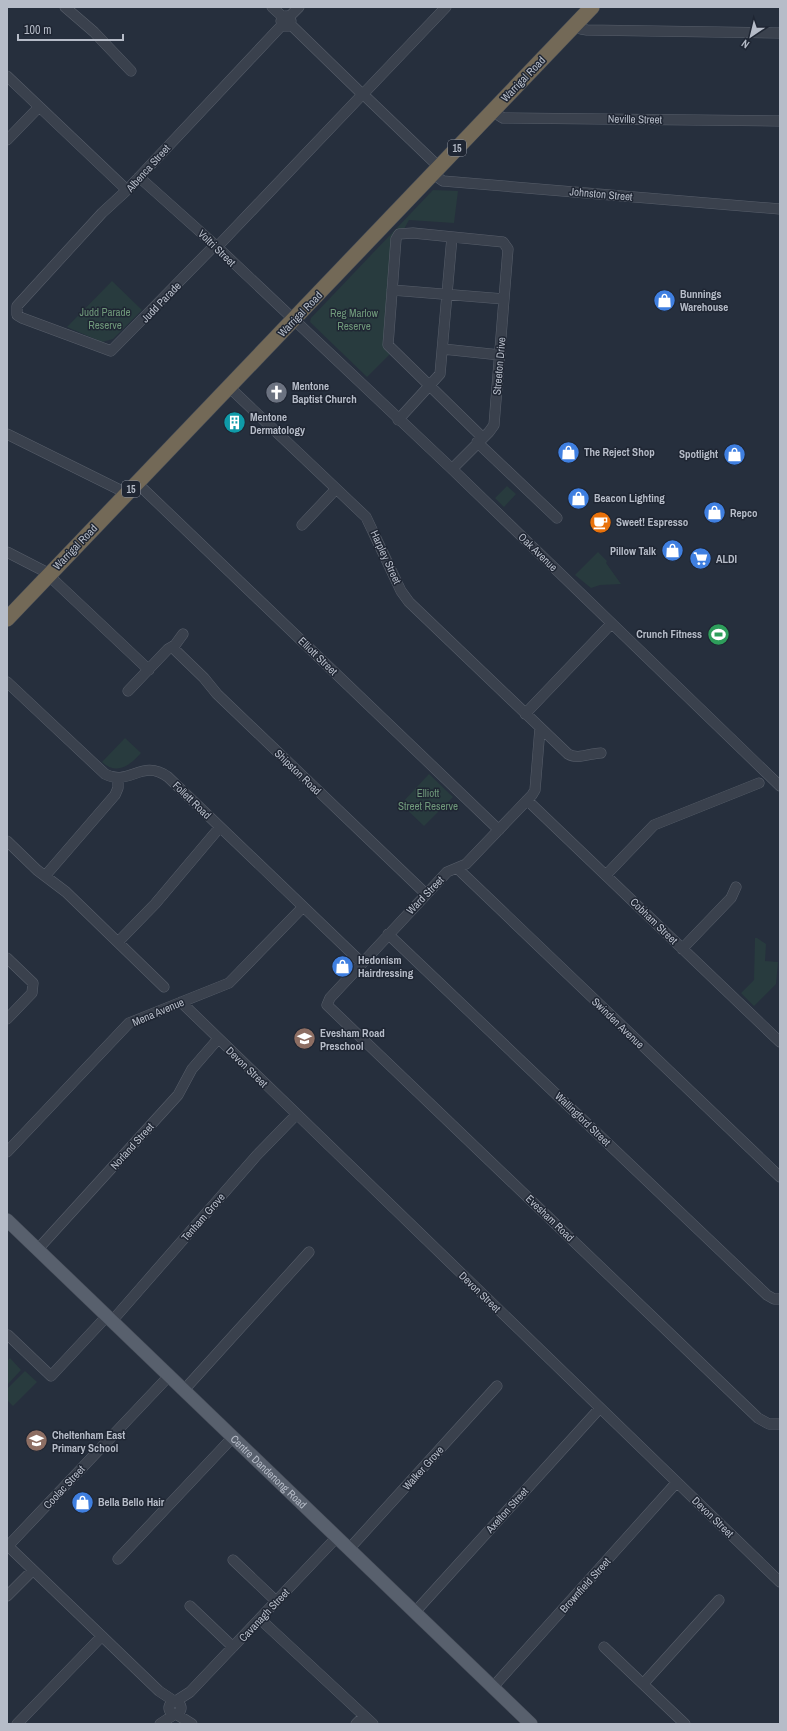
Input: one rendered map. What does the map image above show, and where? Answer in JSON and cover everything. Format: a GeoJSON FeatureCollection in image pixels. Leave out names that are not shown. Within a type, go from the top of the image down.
{"type":"FeatureCollection","features":[{"type":"Feature","properties":{"kind":"highway","name":"Warrigal Road"},"geometry":{"type":"LineString","coordinates":[[7,619],[294,321],[492,112],[582,13]]}},
{"type":"Feature","properties":{"kind":"main road","name":"Centre Dandenong Road"},"geometry":{"type":"LineString","coordinates":[[8,1222],[531,1724]]}},
{"type":"Feature","properties":{"kind":"street"},"geometry":{"type":"LineString","coordinates":[[65,7],[94,32],[131,71]]}},
{"type":"Feature","properties":{"kind":"street"},"geometry":{"type":"LineString","coordinates":[[272,7],[439,167]]}},
{"type":"Feature","properties":{"kind":"street","name":"Albenca Street"},"geometry":{"type":"LineString","coordinates":[[16,312],[17,306],[102,213],[140,177],[299,7]]}},
{"type":"Feature","properties":{"kind":"street"},"geometry":{"type":"LineString","coordinates":[[216,246],[446,7]]}},
{"type":"Feature","properties":{"kind":"street"},"geometry":{"type":"LineString","coordinates":[[582,13],[581,29],[587,30],[780,32]]}},
{"type":"Feature","properties":{"kind":"street"},"geometry":{"type":"LineString","coordinates":[[7,76],[127,190]]}},
{"type":"Feature","properties":{"kind":"street"},"geometry":{"type":"LineString","coordinates":[[7,140],[39,107]]}},
{"type":"Feature","properties":{"kind":"street","name":"Neville Street"},"geometry":{"type":"LineString","coordinates":[[492,112],[503,118],[780,121]]}},
{"type":"Feature","properties":{"kind":"street","name":"Johnston Street"},"geometry":{"type":"LineString","coordinates":[[427,180],[432,174],[443,182],[780,209]]}},
{"type":"Feature","properties":{"kind":"street","name":"Voltri Street"},"geometry":{"type":"LineString","coordinates":[[140,177],[216,246],[294,321]]}},
{"type":"Feature","properties":{"kind":"street"},"geometry":{"type":"LineString","coordinates":[[398,420],[430,387],[440,374],[452,237],[402,233],[396,239],[388,345],[430,387],[556,518]]}},
{"type":"Feature","properties":{"kind":"street","name":"Streeton Drive"},"geometry":{"type":"LineString","coordinates":[[452,237],[503,242],[507,245],[508,249],[494,425],[452,469]]}},
{"type":"Feature","properties":{"kind":"street","name":"Judd Parade"},"geometry":{"type":"LineString","coordinates":[[16,312],[17,315],[22,318],[111,351],[216,246]]}},
{"type":"Feature","properties":{"kind":"street"},"geometry":{"type":"LineString","coordinates":[[392,290],[504,299]]}},
{"type":"Feature","properties":{"kind":"street","name":"Oak Avenue"},"geometry":{"type":"LineString","coordinates":[[294,321],[452,469],[780,786]]}},
{"type":"Feature","properties":{"kind":"street"},"geometry":{"type":"LineString","coordinates":[[443,349],[500,355]]}},
{"type":"Feature","properties":{"kind":"street","name":"Harpley Street"},"geometry":{"type":"LineString","coordinates":[[229,387],[369,520],[406,599],[525,714],[572,756],[579,757],[592,753],[601,753]]}},
{"type":"Feature","properties":{"kind":"street"},"geometry":{"type":"LineString","coordinates":[[7,434],[120,490],[125,495]]}},
{"type":"Feature","properties":{"kind":"street","name":"Elliott Street"},"geometry":{"type":"LineString","coordinates":[[137,483],[499,830]]}},
{"type":"Feature","properties":{"kind":"street"},"geometry":{"type":"LineString","coordinates":[[302,524],[336,488]]}},
{"type":"Feature","properties":{"kind":"street"},"geometry":{"type":"LineString","coordinates":[[7,552],[41,569],[148,670]]}},
{"type":"Feature","properties":{"kind":"street"},"geometry":{"type":"LineString","coordinates":[[525,714],[611,624]]}},
{"type":"Feature","properties":{"kind":"street"},"geometry":{"type":"LineString","coordinates":[[128,690],[172,647],[183,634]]}},
{"type":"Feature","properties":{"kind":"street","name":"Shipston Road"},"geometry":{"type":"LineString","coordinates":[[172,647],[204,678],[217,694],[426,894]]}},
{"type":"Feature","properties":{"kind":"street"},"geometry":{"type":"LineString","coordinates":[[7,682],[100,770],[109,776],[118,778],[118,788],[115,795],[45,876]]}},
{"type":"Feature","properties":{"kind":"street","name":"Ward Street"},"geometry":{"type":"LineString","coordinates":[[328,1001],[388,934],[447,872],[466,864],[535,790],[540,728]]}},
{"type":"Feature","properties":{"kind":"street","name":"Follett Road"},"geometry":{"type":"LineString","coordinates":[[118,778],[148,769],[159,771],[168,777],[362,963]]}},
{"type":"Feature","properties":{"kind":"street"},"geometry":{"type":"LineString","coordinates":[[606,875],[654,826],[759,784]]}},
{"type":"Feature","properties":{"kind":"street","name":"Cobham Street"},"geometry":{"type":"LineString","coordinates":[[527,800],[780,1042]]}},
{"type":"Feature","properties":{"kind":"street"},"geometry":{"type":"LineString","coordinates":[[118,942],[155,904],[220,827]]}},
{"type":"Feature","properties":{"kind":"street"},"geometry":{"type":"LineString","coordinates":[[7,841],[45,876],[66,892],[164,987]]}},
{"type":"Feature","properties":{"kind":"street","name":"Swinden Avenue"},"geometry":{"type":"LineString","coordinates":[[456,868],[780,1177]]}},
{"type":"Feature","properties":{"kind":"street"},"geometry":{"type":"LineString","coordinates":[[682,949],[731,898],[736,887]]}},
{"type":"Feature","properties":{"kind":"street","name":"Mena Avenue"},"geometry":{"type":"LineString","coordinates":[[7,1152],[125,1026],[133,1021],[229,983],[236,978],[303,907]]}},
{"type":"Feature","properties":{"kind":"street","name":"Wallingford Street"},"geometry":{"type":"LineString","coordinates":[[388,934],[767,1295],[774,1299],[780,1299]]}},
{"type":"Feature","properties":{"kind":"street"},"geometry":{"type":"LineString","coordinates":[[7,958],[33,984],[34,988],[32,993],[7,1019]]}},
{"type":"Feature","properties":{"kind":"street","name":"Evesham Road"},"geometry":{"type":"LineString","coordinates":[[328,1001],[329,1007],[758,1418],[768,1424],[780,1424]]}},
{"type":"Feature","properties":{"kind":"street","name":"Devon Street"},"geometry":{"type":"LineString","coordinates":[[181,1002],[780,1582]]}},
{"type":"Feature","properties":{"kind":"street","name":"Norland Street"},"geometry":{"type":"LineString","coordinates":[[38,1250],[178,1096],[192,1069],[218,1039]]}},
{"type":"Feature","properties":{"kind":"street","name":"Tenham Grove"},"geometry":{"type":"LineString","coordinates":[[8,1335],[51,1376],[110,1319],[257,1155],[296,1115]]}},
{"type":"Feature","properties":{"kind":"street"},"geometry":{"type":"LineString","coordinates":[[184,1390],[309,1252]]}},
{"type":"Feature","properties":{"kind":"street","name":"Coolac Street"},"geometry":{"type":"LineString","coordinates":[[8,1546],[170,1376]]}},
{"type":"Feature","properties":{"kind":"street","name":"Walker Grove"},"geometry":{"type":"LineString","coordinates":[[349,1550],[497,1386]]}},
{"type":"Feature","properties":{"kind":"street","name":"Axelton Street"},"geometry":{"type":"LineString","coordinates":[[415,1612],[600,1408]]}},
{"type":"Feature","properties":{"kind":"street"},"geometry":{"type":"LineString","coordinates":[[118,1559],[233,1438]]}},
{"type":"Feature","properties":{"kind":"street","name":"Brownfield Street"},"geometry":{"type":"LineString","coordinates":[[493,1687],[677,1482]]}},
{"type":"Feature","properties":{"kind":"street","name":"Cavanagh Street"},"geometry":{"type":"LineString","coordinates":[[160,1724],[337,1537]]}},
{"type":"Feature","properties":{"kind":"street"},"geometry":{"type":"LineString","coordinates":[[8,1546],[159,1691],[191,1724]]}},
{"type":"Feature","properties":{"kind":"street"},"geometry":{"type":"LineString","coordinates":[[233,1560],[276,1601]]}},
{"type":"Feature","properties":{"kind":"street"},"geometry":{"type":"LineString","coordinates":[[7,1596],[33,1570]]}},
{"type":"Feature","properties":{"kind":"street"},"geometry":{"type":"LineString","coordinates":[[643,1684],[719,1600]]}},
{"type":"Feature","properties":{"kind":"street"},"geometry":{"type":"LineString","coordinates":[[190,1606],[233,1647]]}},
{"type":"Feature","properties":{"kind":"street"},"geometry":{"type":"LineString","coordinates":[[260,1619],[372,1724]]}},
{"type":"Feature","properties":{"kind":"street"},"geometry":{"type":"LineString","coordinates":[[17,1724],[102,1636]]}},
{"type":"Feature","properties":{"kind":"street"},"geometry":{"type":"LineString","coordinates":[[604,1647],[685,1724]]}},
{"type":"Feature","properties":{"kind":"street"},"geometry":{"type":"LineString","coordinates":[[356,1724],[364,1716]]}},
{"type":"Feature","properties":{"kind":"green space","name":"Reg Marlow Reserve"},"geometry":{"type":"Polygon","coordinates":[[[433,190],[458,191],[454,223],[409,220],[404,229],[399,231],[390,354],[367,377],[310,322],[311,318],[433,190]]]}},
{"type":"Feature","properties":{"kind":"green space","name":"Judd Parade Reserve"},"geometry":{"type":"Polygon","coordinates":[[[112,281],[142,310],[113,339],[102,342],[67,327],[112,281]]]}},
{"type":"Feature","properties":{"kind":"green space"},"geometry":{"type":"Polygon","coordinates":[[[507,486],[516,494],[504,507],[495,498],[507,486]]]}},
{"type":"Feature","properties":{"kind":"green space"},"geometry":{"type":"Polygon","coordinates":[[[598,552],[607,561],[606,563],[621,584],[600,585],[591,588],[575,575],[598,552]]]}},
{"type":"Feature","properties":{"kind":"green space"},"geometry":{"type":"Polygon","coordinates":[[[125,738],[141,753],[128,765],[123,767],[113,768],[102,762],[125,738]]]}},
{"type":"Feature","properties":{"kind":"green space","name":"Elliott Street Reserve"},"geometry":{"type":"Polygon","coordinates":[[[429,774],[453,797],[424,826],[401,804],[429,774]]]}},
{"type":"Feature","properties":{"kind":"green space"},"geometry":{"type":"Polygon","coordinates":[[[755,938],[766,944],[765,961],[778,962],[776,984],[754,1006],[741,993],[754,980],[755,938]]]}},
{"type":"Feature","properties":{"kind":"green space"},"geometry":{"type":"Polygon","coordinates":[[[10,1358],[21,1370],[7,1385],[7,1361],[10,1358]]]}},
{"type":"Feature","properties":{"kind":"green space"},"geometry":{"type":"Polygon","coordinates":[[[25,1371],[37,1382],[13,1406],[7,1400],[7,1389],[25,1371]]]}},
{"type":"Feature","properties":{"kind":"place","name":"Bunnings Warehouse"},"geometry":{"type":"Point","coordinates":[664,300]}},
{"type":"Feature","properties":{"kind":"place","name":"Mentone Baptist Church"},"geometry":{"type":"Point","coordinates":[277,392]}},
{"type":"Feature","properties":{"kind":"place","name":"Mentone Dermatology"},"geometry":{"type":"Point","coordinates":[235,423]}},
{"type":"Feature","properties":{"kind":"place","name":"The Reject Shop"},"geometry":{"type":"Point","coordinates":[568,452]}},
{"type":"Feature","properties":{"kind":"place","name":"Spotlight"},"geometry":{"type":"Point","coordinates":[734,454]}},
{"type":"Feature","properties":{"kind":"place","name":"Beacon Lighting"},"geometry":{"type":"Point","coordinates":[578,498]}},
{"type":"Feature","properties":{"kind":"place","name":"Repco"},"geometry":{"type":"Point","coordinates":[715,513]}},
{"type":"Feature","properties":{"kind":"place","name":"Sweet! Espresso"},"geometry":{"type":"Point","coordinates":[600,522]}},
{"type":"Feature","properties":{"kind":"place","name":"Pillow Talk"},"geometry":{"type":"Point","coordinates":[672,551]}},
{"type":"Feature","properties":{"kind":"place","name":"ALDI"},"geometry":{"type":"Point","coordinates":[701,559]}},
{"type":"Feature","properties":{"kind":"place","name":"Crunch Fitness"},"geometry":{"type":"Point","coordinates":[718,634]}},
{"type":"Feature","properties":{"kind":"place","name":"Hedonism Hairdressing"},"geometry":{"type":"Point","coordinates":[342,966]}},
{"type":"Feature","properties":{"kind":"place","name":"Evesham Road Preschool"},"geometry":{"type":"Point","coordinates":[305,1039]}},
{"type":"Feature","properties":{"kind":"place","name":"Cheltenham East Primary School"},"geometry":{"type":"Point","coordinates":[36,1441]}},
{"type":"Feature","properties":{"kind":"place","name":"Bella Bello Hair"},"geometry":{"type":"Point","coordinates":[82,1502]}}]}
